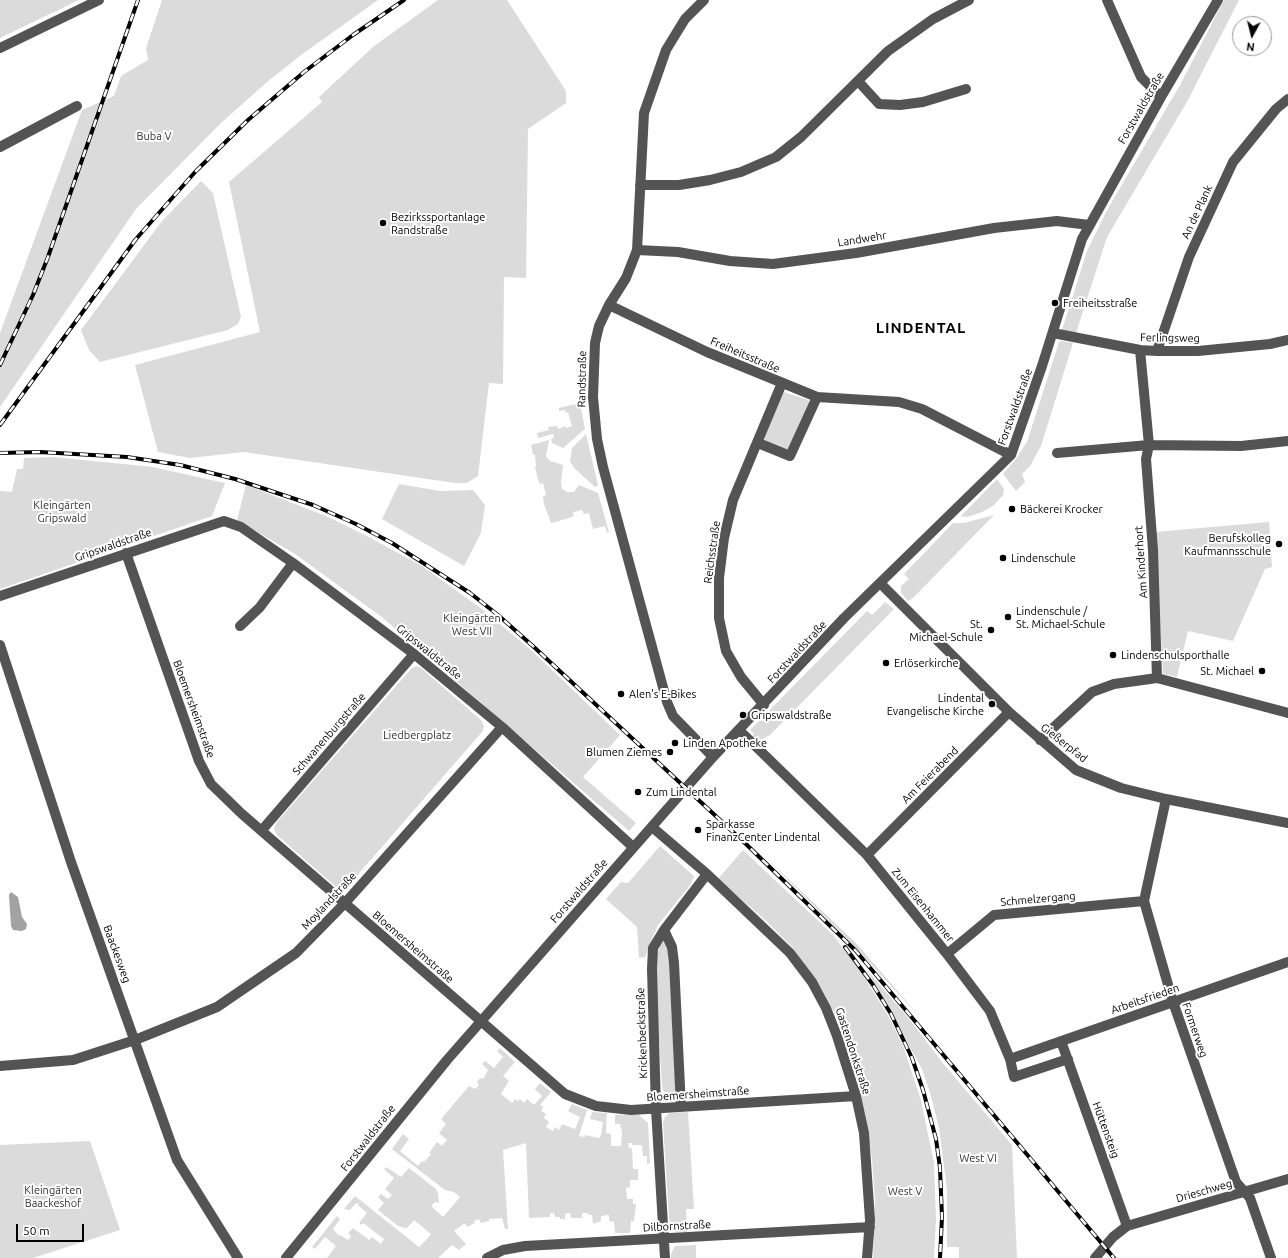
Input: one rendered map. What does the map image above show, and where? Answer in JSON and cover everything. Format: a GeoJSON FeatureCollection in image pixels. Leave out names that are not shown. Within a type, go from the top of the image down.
{"type":"FeatureCollection","features":[{"type":"Feature","properties":{"kind":"street"},"geometry":{"type":"LineString","coordinates":[[0,48],[99,0]]}},
{"type":"Feature","properties":{"kind":"street","name":"Randstraße"},"geometry":{"type":"LineString","coordinates":[[704,0],[685,19],[666,50],[644,112],[637,250],[626,278],[609,305],[599,326],[595,343],[592,374],[594,412],[603,467],[667,702],[673,716],[713,757]]}},
{"type":"Feature","properties":{"kind":"street"},"geometry":{"type":"LineString","coordinates":[[640,185],[679,185],[710,180],[741,172],[776,157],[801,136],[888,51],[932,19],[969,0]]}},
{"type":"Feature","properties":{"kind":"street"},"geometry":{"type":"LineString","coordinates":[[1107,0],[1141,77],[1161,97]]}},
{"type":"Feature","properties":{"kind":"street","name":"Forstwaldstraße"},"geometry":{"type":"LineString","coordinates":[[286,1258],[410,1104],[713,757],[740,731],[844,618],[1011,455],[1053,333],[1082,239],[1161,97],[1218,0]]}},
{"type":"Feature","properties":{"kind":"street"},"geometry":{"type":"LineString","coordinates":[[858,81],[880,104],[900,105],[923,102],[966,89]]}},
{"type":"Feature","properties":{"kind":"street","name":"An de Plank"},"geometry":{"type":"LineString","coordinates":[[1157,351],[1189,257],[1233,162],[1276,109],[1288,99]]}},
{"type":"Feature","properties":{"kind":"street"},"geometry":{"type":"LineString","coordinates":[[0,147],[77,106]]}},
{"type":"Feature","properties":{"kind":"street","name":"Landwehr"},"geometry":{"type":"LineString","coordinates":[[637,250],[678,252],[730,261],[773,264],[856,253],[994,228],[1057,221],[1089,224]]}},
{"type":"Feature","properties":{"kind":"street","name":"Freiheitsstraße"},"geometry":{"type":"LineString","coordinates":[[609,305],[707,352],[817,397],[899,402],[922,409],[1011,455]]}},
{"type":"Feature","properties":{"kind":"street","name":"Ferlingsweg"},"geometry":{"type":"LineString","coordinates":[[1053,333],[1140,350],[1157,351],[1198,352],[1270,344],[1288,340]]}},
{"type":"Feature","properties":{"kind":"street"},"geometry":{"type":"LineString","coordinates":[[1140,350],[1149,445]]}},
{"type":"Feature","properties":{"kind":"street","name":"Reichsstraße"},"geometry":{"type":"LineString","coordinates":[[764,705],[741,677],[726,651],[719,618],[719,578],[724,538],[733,500],[782,383]]}},
{"type":"Feature","properties":{"kind":"street"},"geometry":{"type":"LineString","coordinates":[[758,443],[790,456],[817,397]]}},
{"type":"Feature","properties":{"kind":"street"},"geometry":{"type":"LineString","coordinates":[[1057,453],[1149,445],[1241,446],[1288,441]]}},
{"type":"Feature","properties":{"kind":"street","name":"Am Kinderhort"},"geometry":{"type":"LineString","coordinates":[[1149,445],[1146,459],[1153,558],[1157,678]]}},
{"type":"Feature","properties":{"kind":"street","name":"Gripswaldstraße"},"geometry":{"type":"LineString","coordinates":[[0,596],[224,520],[241,527],[293,563],[414,654],[502,727],[633,847]]}},
{"type":"Feature","properties":{"kind":"street","name":"Bloemersheimstraße"},"geometry":{"type":"LineString","coordinates":[[126,554],[202,766],[211,784],[345,903],[565,1094],[596,1106],[631,1110],[856,1096]]}},
{"type":"Feature","properties":{"kind":"street"},"geometry":{"type":"LineString","coordinates":[[240,626],[260,607],[293,563]]}},
{"type":"Feature","properties":{"kind":"street","name":"Gießerpfad"},"geometry":{"type":"LineString","coordinates":[[880,583],[1009,712],[1076,770],[1121,788],[1166,799],[1288,823]]}},
{"type":"Feature","properties":{"kind":"street","name":"Baackesweg"},"geometry":{"type":"LineString","coordinates":[[0,644],[69,855],[177,1160],[238,1258]]}},
{"type":"Feature","properties":{"kind":"street","name":"Schwanenburgstraße"},"geometry":{"type":"LineString","coordinates":[[262,830],[414,654]]}},
{"type":"Feature","properties":{"kind":"street"},"geometry":{"type":"LineString","coordinates":[[1040,740],[1092,692],[1114,684],[1157,678],[1288,712]]}},
{"type":"Feature","properties":{"kind":"street","name":"Am Feierabend"},"geometry":{"type":"LineString","coordinates":[[867,855],[1009,712]]}},
{"type":"Feature","properties":{"kind":"street","name":"Moylandstraße"},"geometry":{"type":"LineString","coordinates":[[0,1066],[73,1060],[135,1040],[217,1007],[296,953],[345,903],[502,727]]}},
{"type":"Feature","properties":{"kind":"street","name":"Zum Eisenhammer"},"geometry":{"type":"LineString","coordinates":[[740,731],[867,855],[947,954],[990,1011],[1010,1059],[1014,1077],[1068,1059]]}},
{"type":"Feature","properties":{"kind":"street","name":"Formerweg"},"geometry":{"type":"LineString","coordinates":[[1166,799],[1144,901],[1173,1002],[1236,1182],[1250,1198],[1271,1258]]}},
{"type":"Feature","properties":{"kind":"street","name":"Gastendonkstraße"},"geometry":{"type":"LineString","coordinates":[[652,827],[707,874],[790,953],[812,982],[826,1008],[838,1036],[856,1096],[864,1133],[870,1227],[866,1258]]}},
{"type":"Feature","properties":{"kind":"street","name":"Krickenbeckstraße"},"geometry":{"type":"LineString","coordinates":[[664,1258],[656,1109],[652,969],[653,948],[664,930],[707,874]]}},
{"type":"Feature","properties":{"kind":"street","name":"Schmelzergang"},"geometry":{"type":"LineString","coordinates":[[947,954],[994,916],[1144,901]]}},
{"type":"Feature","properties":{"kind":"street"},"geometry":{"type":"LineString","coordinates":[[664,930],[672,947],[673,957],[681,1107]]}},
{"type":"Feature","properties":{"kind":"street","name":"Arbeitsfrieden"},"geometry":{"type":"LineString","coordinates":[[1010,1059],[1288,962]]}},
{"type":"Feature","properties":{"kind":"street","name":"Hüttensteig"},"geometry":{"type":"LineString","coordinates":[[1061,1041],[1127,1226]]}},
{"type":"Feature","properties":{"kind":"street","name":"Drieschweg"},"geometry":{"type":"LineString","coordinates":[[1127,1226],[1288,1179]]}},
{"type":"Feature","properties":{"kind":"street"},"geometry":{"type":"LineString","coordinates":[[1095,1258],[1113,1238],[1127,1226]]}},
{"type":"Feature","properties":{"kind":"street","name":"Dilbornstraße"},"geometry":{"type":"LineString","coordinates":[[487,1258],[503,1250],[525,1246],[870,1227]]}},
{"type":"Feature","properties":{"kind":"green space"},"geometry":{"type":"Polygon","coordinates":[[[0,0],[79,0],[0,38],[0,0]]]}},
{"type":"Feature","properties":{"kind":"green space","name":"Buba V"},"geometry":{"type":"Polygon","coordinates":[[[162,0],[378,0],[301,55],[267,82],[221,123],[136,209],[0,407],[0,333],[82,110],[114,96],[121,76],[148,60],[146,48],[162,0]]]}},
{"type":"Feature","properties":{"kind":"green space","name":"Bezirkssportanlage Randstraße"},"geometry":{"type":"Polygon","coordinates":[[[438,0],[507,0],[566,91],[566,103],[528,129],[526,278],[504,277],[503,384],[489,383],[478,476],[467,483],[455,483],[244,452],[190,458],[158,452],[135,365],[260,332],[229,182],[322,102],[319,97],[373,47],[438,0]]]}},
{"type":"Feature","properties":{"kind":"green space"},"geometry":{"type":"Polygon","coordinates":[[[1224,0],[1239,0],[1188,100],[1107,237],[1076,333],[1062,330],[1087,251],[1106,212],[1180,85],[1224,0]]]}},
{"type":"Feature","properties":{"kind":"green space"},"geometry":{"type":"Polygon","coordinates":[[[201,181],[213,193],[241,317],[238,324],[228,330],[100,362],[89,350],[81,330],[162,221],[201,181]]]}},
{"type":"Feature","properties":{"kind":"green space"},"geometry":{"type":"Polygon","coordinates":[[[1059,342],[1073,343],[1041,446],[1030,466],[1022,474],[1025,482],[1016,491],[1003,474],[1027,442],[1059,342]]]}},
{"type":"Feature","properties":{"kind":"green space"},"geometry":{"type":"Polygon","coordinates":[[[784,392],[810,402],[789,450],[766,443],[764,439],[781,395],[784,392]]]}},
{"type":"Feature","properties":{"kind":"green space"},"geometry":{"type":"Polygon","coordinates":[[[580,403],[585,429],[563,448],[552,443],[551,439],[554,438],[553,434],[538,438],[537,433],[549,430],[548,427],[557,426],[558,429],[566,426],[566,428],[572,426],[568,412],[566,413],[565,410],[559,411],[559,408],[580,403]]]}},
{"type":"Feature","properties":{"kind":"green space"},"geometry":{"type":"Polygon","coordinates":[[[586,434],[598,485],[595,487],[574,468],[570,461],[572,448],[586,434]]]}},
{"type":"Feature","properties":{"kind":"green space"},"geometry":{"type":"Polygon","coordinates":[[[549,440],[546,456],[550,461],[563,465],[561,483],[562,489],[567,492],[574,492],[579,485],[598,493],[609,532],[607,533],[605,526],[593,529],[589,513],[584,514],[582,510],[573,512],[574,516],[551,523],[544,504],[543,496],[546,495],[543,483],[540,484],[538,480],[535,467],[538,466],[536,466],[535,455],[533,455],[531,445],[549,440]]]}},
{"type":"Feature","properties":{"kind":"green space","name":"Kleingärten Gripswald"},"geometry":{"type":"Polygon","coordinates":[[[53,457],[153,467],[225,483],[212,516],[0,589],[0,491],[12,492],[17,469],[23,469],[24,458],[53,457]]]}},
{"type":"Feature","properties":{"kind":"green space"},"geometry":{"type":"Polygon","coordinates":[[[997,479],[1004,489],[1003,495],[993,506],[982,512],[967,517],[961,516],[997,479]]]}},
{"type":"Feature","properties":{"kind":"green space"},"geometry":{"type":"Polygon","coordinates":[[[399,484],[440,491],[473,490],[485,505],[481,533],[464,566],[382,519],[399,484]]]}},
{"type":"Feature","properties":{"kind":"green space","name":"Kleingärten West VII"},"geometry":{"type":"Polygon","coordinates":[[[246,485],[326,516],[367,536],[422,566],[482,609],[531,650],[620,735],[583,777],[636,823],[629,831],[383,618],[295,554],[237,520],[246,485]]]}},
{"type":"Feature","properties":{"kind":"green space"},"geometry":{"type":"Polygon","coordinates":[[[994,515],[913,598],[908,601],[901,593],[901,586],[909,579],[904,574],[953,523],[964,523],[994,515]]]}},
{"type":"Feature","properties":{"kind":"green space"},"geometry":{"type":"Polygon","coordinates":[[[1269,522],[1272,567],[1265,569],[1233,641],[1188,631],[1177,677],[1163,674],[1155,532],[1269,522]]]}},
{"type":"Feature","properties":{"kind":"green space"},"geometry":{"type":"Polygon","coordinates":[[[885,602],[894,609],[770,735],[756,741],[751,737],[754,734],[750,730],[867,611],[872,615],[885,602]]]}},
{"type":"Feature","properties":{"kind":"green space","name":"Liedbergplatz"},"geometry":{"type":"Polygon","coordinates":[[[416,666],[421,668],[482,721],[484,727],[482,732],[348,886],[342,888],[336,887],[277,835],[274,829],[276,823],[411,669],[416,666]]]}},
{"type":"Feature","properties":{"kind":"green space"},"geometry":{"type":"Polygon","coordinates":[[[660,846],[694,876],[691,884],[658,925],[645,957],[639,958],[637,927],[606,899],[621,882],[628,883],[660,846]]]}},
{"type":"Feature","properties":{"kind":"green space","name":"West V"},"geometry":{"type":"Polygon","coordinates":[[[743,850],[833,935],[862,973],[890,1019],[903,1046],[921,1100],[934,1163],[936,1220],[934,1258],[873,1258],[875,1200],[872,1159],[866,1118],[857,1077],[845,1039],[835,1014],[822,989],[793,948],[764,919],[718,879],[743,850]]]}},
{"type":"Feature","properties":{"kind":"green space"},"geometry":{"type":"Polygon","coordinates":[[[761,853],[856,943],[921,1018],[853,945],[761,853]]]}},
{"type":"Feature","properties":{"kind":"green space"},"geometry":{"type":"Polygon","coordinates":[[[664,940],[668,944],[676,1098],[666,1098],[662,1086],[656,989],[657,955],[661,942],[664,940]]]}},
{"type":"Feature","properties":{"kind":"green space","name":"West VI"},"geometry":{"type":"Polygon","coordinates":[[[866,969],[906,1015],[942,1062],[1012,1145],[1017,1258],[959,1258],[959,1247],[947,1247],[947,1190],[939,1128],[931,1096],[922,1069],[866,969]]]}},
{"type":"Feature","properties":{"kind":"green space"},"geometry":{"type":"Polygon","coordinates":[[[500,1048],[515,1062],[503,1076],[509,1081],[501,1094],[512,1103],[515,1099],[518,1101],[520,1099],[524,1103],[527,1099],[534,1105],[542,1096],[535,1089],[540,1083],[551,1092],[540,1105],[543,1107],[541,1111],[546,1114],[544,1118],[549,1122],[546,1127],[553,1131],[555,1127],[559,1130],[562,1124],[575,1129],[580,1117],[568,1111],[572,1104],[587,1110],[579,1136],[585,1137],[585,1135],[599,1138],[601,1135],[603,1122],[590,1119],[592,1112],[607,1113],[606,1133],[611,1134],[611,1146],[621,1146],[622,1132],[620,1124],[615,1124],[615,1115],[639,1115],[648,1123],[650,1163],[647,1164],[647,1156],[643,1156],[642,1145],[632,1145],[632,1143],[628,1143],[629,1148],[632,1148],[633,1169],[638,1169],[638,1180],[630,1180],[630,1187],[626,1188],[627,1199],[633,1199],[633,1204],[636,1204],[634,1221],[631,1221],[630,1233],[615,1233],[614,1222],[609,1221],[609,1215],[601,1216],[601,1221],[593,1224],[592,1215],[589,1215],[588,1213],[582,1213],[582,1218],[571,1218],[570,1213],[565,1214],[565,1219],[560,1219],[560,1217],[555,1217],[554,1213],[550,1213],[550,1217],[529,1218],[526,1143],[503,1150],[508,1229],[505,1229],[502,1218],[489,1219],[489,1221],[481,1223],[479,1219],[467,1227],[465,1223],[454,1231],[466,1244],[459,1250],[452,1245],[438,1258],[327,1258],[336,1246],[325,1237],[315,1249],[312,1247],[337,1216],[340,1219],[333,1229],[339,1236],[340,1235],[348,1240],[351,1236],[348,1233],[353,1228],[369,1240],[372,1237],[381,1244],[384,1239],[363,1223],[362,1225],[359,1223],[367,1213],[358,1205],[359,1203],[355,1204],[350,1210],[344,1209],[355,1196],[419,1247],[426,1240],[431,1234],[414,1220],[407,1228],[405,1228],[398,1226],[378,1210],[384,1203],[378,1197],[381,1194],[388,1199],[392,1195],[385,1189],[394,1178],[384,1169],[386,1167],[401,1177],[409,1168],[436,1189],[439,1203],[435,1202],[431,1206],[443,1217],[460,1197],[454,1192],[445,1190],[392,1149],[403,1134],[409,1139],[400,1151],[418,1166],[431,1154],[429,1153],[437,1142],[442,1146],[447,1140],[439,1133],[446,1124],[441,1119],[469,1086],[475,1089],[479,1085],[477,1082],[480,1078],[483,1079],[488,1070],[482,1064],[485,1061],[494,1068],[503,1057],[497,1051],[500,1048]]]}},
{"type":"Feature","properties":{"kind":"green space"},"geometry":{"type":"Polygon","coordinates":[[[688,1112],[694,1209],[686,1209],[687,1232],[674,1232],[669,1219],[663,1123],[665,1117],[669,1113],[688,1112]]]}},
{"type":"Feature","properties":{"kind":"green space","name":"Kleingärten Baackeshof"},"geometry":{"type":"Polygon","coordinates":[[[90,1141],[120,1230],[33,1258],[0,1258],[0,1145],[90,1141]]]}},
{"type":"Feature","properties":{"kind":"green space"},"geometry":{"type":"Polygon","coordinates":[[[696,1245],[696,1258],[671,1258],[671,1254],[675,1246],[696,1245]]]}},
{"type":"Feature","properties":{"kind":"shaded area"},"geometry":{"type":"Polygon","coordinates":[[[11,892],[18,897],[22,917],[27,924],[26,929],[22,931],[13,930],[11,926],[9,895],[11,892]]]}},
{"type":"Feature","properties":{"kind":"railway"},"geometry":{"type":"LineString","coordinates":[[0,365],[33,295],[48,257],[138,0]]}},
{"type":"Feature","properties":{"kind":"railway"},"geometry":{"type":"LineString","coordinates":[[0,425],[136,239],[196,171],[248,120],[304,72],[353,35],[404,0]]}},
{"type":"Feature","properties":{"kind":"railway"},"geometry":{"type":"LineString","coordinates":[[0,453],[40,452],[127,457],[180,465],[235,479],[313,505],[356,524],[392,543],[470,593],[498,615],[535,648],[747,845],[856,951],[1114,1258]]}},
{"type":"Feature","properties":{"kind":"railway"},"geometry":{"type":"LineString","coordinates":[[845,947],[873,985],[891,1014],[912,1058],[923,1090],[936,1139],[940,1168],[942,1217],[940,1258]]}},
{"type":"Feature","properties":{"kind":"place","name":"Bezirkssportanlage Randstraße"},"geometry":{"type":"Point","coordinates":[383,223]}},
{"type":"Feature","properties":{"kind":"place","name":"Freiheitsstraße"},"geometry":{"type":"Point","coordinates":[1055,303]}},
{"type":"Feature","properties":{"kind":"place","name":"Bäckerei Krocker"},"geometry":{"type":"Point","coordinates":[1012,509]}},
{"type":"Feature","properties":{"kind":"place","name":"Berufskolleg Kaufmannsschule"},"geometry":{"type":"Point","coordinates":[1279,544]}},
{"type":"Feature","properties":{"kind":"place","name":"Lindenschule"},"geometry":{"type":"Point","coordinates":[1003,558]}},
{"type":"Feature","properties":{"kind":"place","name":"Lindenschule / St. Michael-Schule"},"geometry":{"type":"Point","coordinates":[1008,617]}},
{"type":"Feature","properties":{"kind":"place","name":"St. Michael-Schule"},"geometry":{"type":"Point","coordinates":[991,630]}},
{"type":"Feature","properties":{"kind":"place","name":"Lindenschulsporthalle"},"geometry":{"type":"Point","coordinates":[1113,655]}},
{"type":"Feature","properties":{"kind":"place","name":"Erlöserkirche"},"geometry":{"type":"Point","coordinates":[886,663]}},
{"type":"Feature","properties":{"kind":"place","name":"St. Michael"},"geometry":{"type":"Point","coordinates":[1262,671]}},
{"type":"Feature","properties":{"kind":"place","name":"Alen's E-Bikes"},"geometry":{"type":"Point","coordinates":[621,694]}},
{"type":"Feature","properties":{"kind":"place","name":"Lindental Evangelische Kirche"},"geometry":{"type":"Point","coordinates":[992,704]}},
{"type":"Feature","properties":{"kind":"place","name":"Gripswaldstraße"},"geometry":{"type":"Point","coordinates":[743,715]}},
{"type":"Feature","properties":{"kind":"place","name":"Linden Apotheke"},"geometry":{"type":"Point","coordinates":[675,743]}},
{"type":"Feature","properties":{"kind":"place","name":"Blumen Ziemes"},"geometry":{"type":"Point","coordinates":[670,752]}},
{"type":"Feature","properties":{"kind":"place","name":"Zum Lindental"},"geometry":{"type":"Point","coordinates":[638,792]}},
{"type":"Feature","properties":{"kind":"place","name":"Sparkasse FinanzCenter Lindental"},"geometry":{"type":"Point","coordinates":[698,830]}},
{"type":"Feature","properties":{"kind":"district","name":"LINDENTAL"},"geometry":{"type":"Point","coordinates":[921,328]}}]}
